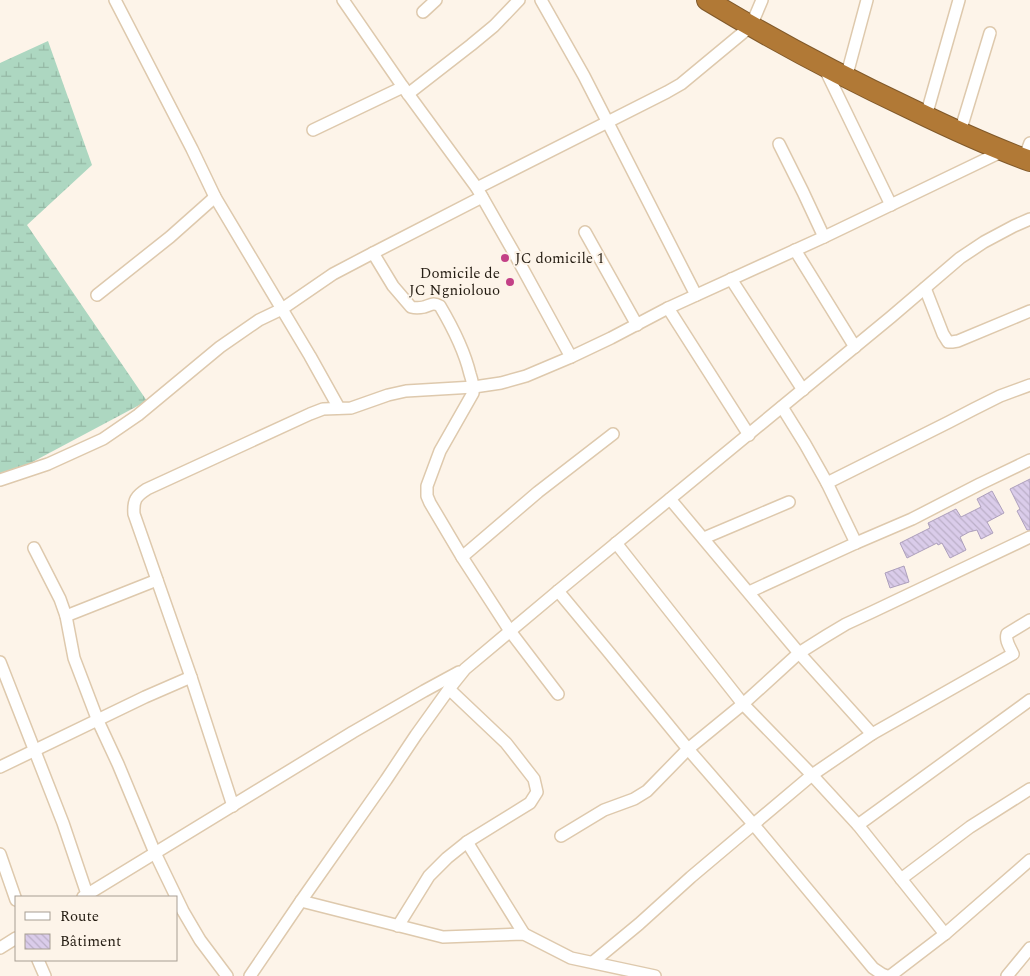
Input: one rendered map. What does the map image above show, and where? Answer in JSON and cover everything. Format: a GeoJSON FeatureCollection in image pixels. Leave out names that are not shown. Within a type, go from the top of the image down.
{"type":"FeatureCollection","features":[{"type":"Feature","properties":{"kind":"highway"},"geometry":{"type":"LineString","coordinates":[[707,0],[846,78],[1003,151],[1028,154]]}},
{"type":"Feature","properties":{"kind":"street"},"geometry":{"type":"LineString","coordinates":[[115,0],[215,197],[339,408]]}},
{"type":"Feature","properties":{"kind":"street"},"geometry":{"type":"LineString","coordinates":[[343,0],[480,192],[571,357]]}},
{"type":"Feature","properties":{"kind":"street"},"geometry":{"type":"LineString","coordinates":[[423,12],[436,0]]}},
{"type":"Feature","properties":{"kind":"street"},"geometry":{"type":"LineString","coordinates":[[313,130],[406,90],[471,45],[494,26],[518,0]]}},
{"type":"Feature","properties":{"kind":"street"},"geometry":{"type":"LineString","coordinates":[[541,0],[584,76],[696,295]]}},
{"type":"Feature","properties":{"kind":"street"},"geometry":{"type":"LineString","coordinates":[[0,480],[48,464],[103,439],[138,415],[220,347],[259,320],[282,309],[333,274],[608,122],[668,92],[751,26],[762,0]]}},
{"type":"Feature","properties":{"kind":"street"},"geometry":{"type":"LineString","coordinates":[[846,78],[867,0]]}},
{"type":"Feature","properties":{"kind":"street"},"geometry":{"type":"LineString","coordinates":[[926,116],[959,0]]}},
{"type":"Feature","properties":{"kind":"street"},"geometry":{"type":"LineString","coordinates":[[960,132],[990,33]]}},
{"type":"Feature","properties":{"kind":"street"},"geometry":{"type":"LineString","coordinates":[[824,66],[891,205]]}},
{"type":"Feature","properties":{"kind":"street"},"geometry":{"type":"LineString","coordinates":[[779,144],[824,237]]}},
{"type":"Feature","properties":{"kind":"street"},"geometry":{"type":"LineString","coordinates":[[233,806],[191,676],[134,514],[133,506],[135,499],[141,493],[310,414],[324,410],[351,408],[388,395],[474,387],[501,383],[526,376],[571,357],[668,308],[824,237],[1003,151]]}},
{"type":"Feature","properties":{"kind":"street"},"geometry":{"type":"LineString","coordinates":[[97,295],[170,237],[215,197]]}},
{"type":"Feature","properties":{"kind":"street"},"geometry":{"type":"LineString","coordinates":[[250,976],[449,689],[465,669],[960,258],[999,234],[1030,219]]}},
{"type":"Feature","properties":{"kind":"street"},"geometry":{"type":"LineString","coordinates":[[585,232],[637,325]]}},
{"type":"Feature","properties":{"kind":"street"},"geometry":{"type":"LineString","coordinates":[[795,250],[855,347]]}},
{"type":"Feature","properties":{"kind":"street"},"geometry":{"type":"LineString","coordinates":[[373,253],[393,286],[411,307],[422,308],[432,304],[440,306],[462,346],[474,387],[473,393],[440,451],[428,486],[427,496],[462,556],[510,631],[558,694]]}},
{"type":"Feature","properties":{"kind":"street"},"geometry":{"type":"LineString","coordinates":[[731,278],[803,390]]}},
{"type":"Feature","properties":{"kind":"street"},"geometry":{"type":"LineString","coordinates":[[925,288],[948,342],[958,340],[1030,311]]}},
{"type":"Feature","properties":{"kind":"street"},"geometry":{"type":"LineString","coordinates":[[668,308],[749,435]]}},
{"type":"Feature","properties":{"kind":"street"},"geometry":{"type":"LineString","coordinates":[[827,483],[1000,396],[1030,385]]}},
{"type":"Feature","properties":{"kind":"street"},"geometry":{"type":"LineString","coordinates":[[782,407],[827,483],[856,543]]}},
{"type":"Feature","properties":{"kind":"street"},"geometry":{"type":"LineString","coordinates":[[462,556],[538,492],[612,434]]}},
{"type":"Feature","properties":{"kind":"street"},"geometry":{"type":"LineString","coordinates":[[749,592],[912,518],[1030,460]]}},
{"type":"Feature","properties":{"kind":"street"},"geometry":{"type":"LineString","coordinates":[[670,499],[799,653],[872,734]]}},
{"type":"Feature","properties":{"kind":"street"},"geometry":{"type":"LineString","coordinates":[[704,538],[789,502]]}},
{"type":"Feature","properties":{"kind":"street"},"geometry":{"type":"LineString","coordinates":[[561,836],[604,810],[634,799],[647,791],[688,749],[743,704],[799,653],[846,624],[1030,538]]}},
{"type":"Feature","properties":{"kind":"street"},"geometry":{"type":"LineString","coordinates":[[616,543],[743,704],[858,825],[945,934]]}},
{"type":"Feature","properties":{"kind":"street"},"geometry":{"type":"LineString","coordinates":[[34,548],[60,599],[66,616],[74,658],[98,721],[155,853],[176,896]]}},
{"type":"Feature","properties":{"kind":"street"},"geometry":{"type":"LineString","coordinates":[[66,616],[157,580]]}},
{"type":"Feature","properties":{"kind":"street"},"geometry":{"type":"LineString","coordinates":[[558,591],[688,749],[873,968],[889,976],[945,934],[1030,860]]}},
{"type":"Feature","properties":{"kind":"street"},"geometry":{"type":"LineString","coordinates":[[592,962],[812,775],[872,734],[1013,654],[1007,642],[1007,634],[1030,620]]}},
{"type":"Feature","properties":{"kind":"street"},"geometry":{"type":"LineString","coordinates":[[0,662],[63,823],[85,896],[394,708],[465,669]]}},
{"type":"Feature","properties":{"kind":"street"},"geometry":{"type":"LineString","coordinates":[[0,768],[191,676]]}},
{"type":"Feature","properties":{"kind":"street"},"geometry":{"type":"LineString","coordinates":[[398,926],[429,876],[447,858],[467,842],[530,803],[537,792],[534,780],[506,743],[449,689]]}},
{"type":"Feature","properties":{"kind":"street"},"geometry":{"type":"LineString","coordinates":[[858,825],[1030,700]]}},
{"type":"Feature","properties":{"kind":"street"},"geometry":{"type":"LineString","coordinates":[[901,879],[970,828],[1030,789]]}},
{"type":"Feature","properties":{"kind":"street"},"geometry":{"type":"LineString","coordinates":[[467,842],[524,934]]}},
{"type":"Feature","properties":{"kind":"street"},"geometry":{"type":"LineString","coordinates":[[0,854],[15,897]]}},
{"type":"Feature","properties":{"kind":"street"},"geometry":{"type":"LineString","coordinates":[[178,901],[200,940],[227,976]]}},
{"type":"Feature","properties":{"kind":"street"},"geometry":{"type":"LineString","coordinates":[[301,901],[443,937],[524,934],[571,958],[655,976]]}},
{"type":"Feature","properties":{"kind":"street"},"geometry":{"type":"LineString","coordinates":[[0,948],[15,939]]}},
{"type":"Feature","properties":{"kind":"street"},"geometry":{"type":"LineString","coordinates":[[1007,976],[1030,948]]}},
{"type":"Feature","properties":{"kind":"street"},"geometry":{"type":"LineString","coordinates":[[38,961],[44,976]]}},
{"type":"Feature","properties":{"kind":"green space"},"geometry":{"type":"Polygon","coordinates":[[[48,41],[92,165],[27,225],[147,401],[23,467],[0,476],[0,63],[48,41]]]}},
{"type":"Feature","properties":{"kind":"building"},"geometry":{"type":"Polygon","coordinates":[[[1030,479],[1030,530],[1027,530],[1017,511],[1020,509],[1010,489],[1030,479]]]}},
{"type":"Feature","properties":{"kind":"building"},"geometry":{"type":"Polygon","coordinates":[[[992,491],[1004,513],[987,522],[993,533],[981,539],[977,530],[960,537],[966,550],[950,558],[942,543],[938,545],[937,543],[907,558],[900,543],[930,528],[928,523],[956,509],[961,517],[981,507],[977,499],[992,491]]]}},
{"type":"Feature","properties":{"kind":"building"},"geometry":{"type":"Polygon","coordinates":[[[904,566],[909,582],[890,588],[885,573],[904,566]]]}},
{"type":"Feature","properties":{"kind":"place","name":"JC domicile 1"},"geometry":{"type":"Point","coordinates":[505,258]}},
{"type":"Feature","properties":{"kind":"place","name":"Domicile de JC Ngniolouo"},"geometry":{"type":"Point","coordinates":[510,282]}}]}
